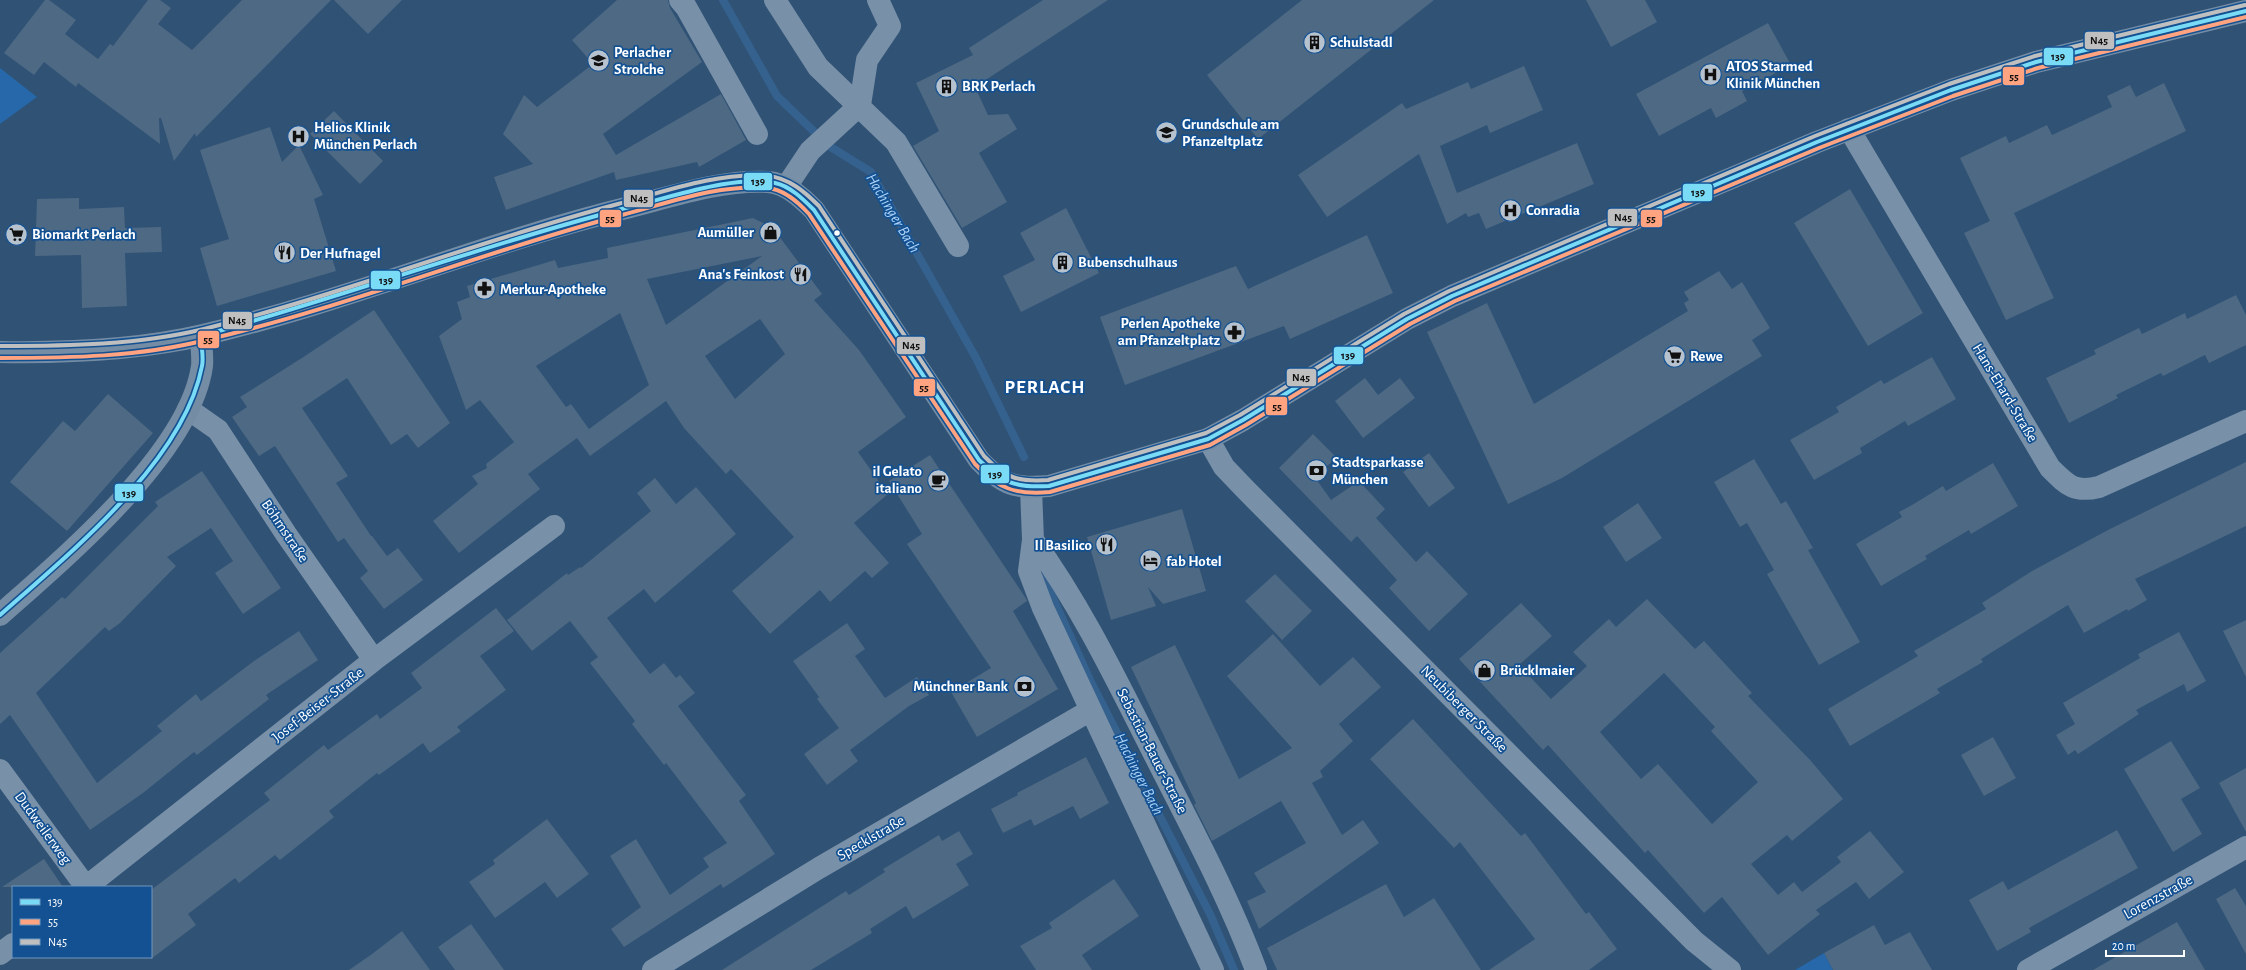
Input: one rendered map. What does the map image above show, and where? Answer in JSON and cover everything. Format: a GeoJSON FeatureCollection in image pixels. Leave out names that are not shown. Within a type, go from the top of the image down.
{"type":"FeatureCollection","features":[{"type":"Feature","properties":{"kind":"main road"},"geometry":{"type":"LineString","coordinates":[[0,352],[44,352],[140,345],[201,336],[303,308],[505,242],[610,212],[738,183],[770,182],[786,187],[802,198],[818,216],[979,460],[1003,482],[1031,488],[1049,486],[1074,481],[1208,439],[1243,420],[1407,318],[1452,296],[1849,129],[1951,90],[2036,62],[2246,11]]}},
{"type":"Feature","properties":{"kind":"main road"},"geometry":{"type":"LineString","coordinates":[[0,615],[86,536],[126,496],[168,443],[188,410],[202,365],[201,336]]}},
{"type":"Feature","properties":{"kind":"street"},"geometry":{"type":"LineString","coordinates":[[680,0],[686,7],[757,134]]}},
{"type":"Feature","properties":{"kind":"street"},"geometry":{"type":"LineString","coordinates":[[775,0],[818,67],[860,105],[896,142],[958,246]]}},
{"type":"Feature","properties":{"kind":"street"},"geometry":{"type":"LineString","coordinates":[[786,187],[810,151],[838,123],[860,105],[867,60],[890,26],[878,0]]}},
{"type":"Feature","properties":{"kind":"street","name":"Hans-Ehard-Straße"},"geometry":{"type":"LineString","coordinates":[[1849,129],[2050,468],[2067,486],[2086,491],[2099,487],[2246,421]]}},
{"type":"Feature","properties":{"kind":"street","name":"Böhmstraße"},"geometry":{"type":"LineString","coordinates":[[188,410],[218,430],[286,534],[374,660]]}},
{"type":"Feature","properties":{"kind":"street","name":"Neubiberger Straße"},"geometry":{"type":"LineString","coordinates":[[1208,439],[1224,467],[1256,501],[1694,941],[1730,970]]}},
{"type":"Feature","properties":{"kind":"street"},"geometry":{"type":"LineString","coordinates":[[1031,488],[1033,540],[1028,571],[1043,608],[1213,970]]}},
{"type":"Feature","properties":{"kind":"street","name":"Josef-Beiser-Straße"},"geometry":{"type":"LineString","coordinates":[[87,886],[374,660],[554,526]]}},
{"type":"Feature","properties":{"kind":"street","name":"Sebastian-Bauer-Straße"},"geometry":{"type":"LineString","coordinates":[[1033,540],[1069,594],[1122,692],[1218,880],[1256,970]]}},
{"type":"Feature","properties":{"kind":"street","name":"Specklstraße"},"geometry":{"type":"LineString","coordinates":[[653,970],[819,868],[1091,710]]}},
{"type":"Feature","properties":{"kind":"street","name":"Dudweilerweg"},"geometry":{"type":"LineString","coordinates":[[0,770],[85,886]]}},
{"type":"Feature","properties":{"kind":"street","name":"Lorenzstraße"},"geometry":{"type":"LineString","coordinates":[[2028,970],[2246,847]]}},
{"type":"Feature","properties":{"kind":"street"},"geometry":{"type":"LineString","coordinates":[[0,954],[12,945]]}},
{"type":"Feature","properties":{"kind":"shaded area"},"geometry":{"type":"Polygon","coordinates":[[[0,68],[37,97],[0,124],[0,68]]]}},
{"type":"Feature","properties":{"kind":"shaded area"},"geometry":{"type":"Polygon","coordinates":[[[1824,953],[1833,970],[1795,970],[1824,953]]]}},
{"type":"Feature","properties":{"kind":"building"},"geometry":{"type":"Polygon","coordinates":[[[45,0],[49,0],[76,20],[65,34],[98,59],[110,44],[113,46],[148,0],[160,0],[171,8],[158,24],[192,50],[242,0],[331,0],[196,137],[195,133],[174,161],[161,118],[159,118],[160,144],[78,83],[76,87],[44,62],[34,75],[4,53],[45,0]]]}},
{"type":"Feature","properties":{"kind":"building"},"geometry":{"type":"Polygon","coordinates":[[[334,0],[402,0],[368,34],[334,0]]]}},
{"type":"Feature","properties":{"kind":"building"},"geometry":{"type":"Polygon","coordinates":[[[617,0],[668,0],[670,8],[702,62],[603,134],[616,155],[721,94],[746,140],[699,167],[697,162],[616,180],[614,172],[506,210],[494,177],[533,164],[503,134],[524,95],[537,107],[593,64],[572,40],[617,0]]]}},
{"type":"Feature","properties":{"kind":"building"},"geometry":{"type":"Polygon","coordinates":[[[1043,0],[1108,0],[975,87],[988,115],[1008,114],[1017,129],[979,153],[1007,202],[962,228],[913,146],[939,131],[916,83],[973,55],[969,48],[1043,0]]]}},
{"type":"Feature","properties":{"kind":"building","name":"Schulstadl"},"geometry":{"type":"Polygon","coordinates":[[[1302,0],[1434,0],[1258,139],[1207,75],[1302,0]]]}},
{"type":"Feature","properties":{"kind":"building"},"geometry":{"type":"Polygon","coordinates":[[[1586,0],[1645,0],[1657,22],[1611,47],[1586,0]]]}},
{"type":"Feature","properties":{"kind":"building"},"geometry":{"type":"Polygon","coordinates":[[[1768,23],[1791,65],[1742,91],[1747,101],[1716,118],[1711,108],[1659,136],[1636,94],[1768,23]]]}},
{"type":"Feature","properties":{"kind":"building"},"geometry":{"type":"Polygon","coordinates":[[[1524,66],[1543,110],[1490,133],[1487,125],[1440,146],[1457,193],[1577,143],[1594,184],[1486,229],[1479,213],[1468,217],[1466,213],[1447,224],[1419,154],[1327,217],[1298,175],[1402,103],[1406,109],[1468,82],[1471,89],[1524,66]]]}},
{"type":"Feature","properties":{"kind":"building"},"geometry":{"type":"Polygon","coordinates":[[[2164,83],[2186,131],[2014,213],[2054,298],[2006,320],[1964,233],[1990,221],[1960,158],[2006,136],[2009,143],[2047,125],[2052,135],[2112,107],[2107,96],[2130,85],[2136,97],[2164,83]]]}},
{"type":"Feature","properties":{"kind":"building"},"geometry":{"type":"Polygon","coordinates":[[[334,111],[383,161],[360,184],[310,134],[334,111]]]}},
{"type":"Feature","properties":{"kind":"building"},"geometry":{"type":"Polygon","coordinates":[[[270,127],[282,162],[299,145],[323,195],[314,199],[336,271],[217,306],[200,248],[229,239],[200,150],[270,127]]]}},
{"type":"Feature","properties":{"kind":"building"},"geometry":{"type":"Polygon","coordinates":[[[1850,189],[1923,313],[1868,346],[1794,223],[1850,189]]]}},
{"type":"Feature","properties":{"kind":"building"},"geometry":{"type":"Polygon","coordinates":[[[79,198],[79,209],[124,207],[125,228],[161,227],[162,252],[125,253],[127,306],[82,308],[81,255],[35,256],[37,199],[79,198]]]}},
{"type":"Feature","properties":{"kind":"building","name":"Bubenschulhaus"},"geometry":{"type":"Polygon","coordinates":[[[1066,208],[1099,273],[1021,312],[1003,276],[1035,260],[1020,233],[1066,208]]]}},
{"type":"Feature","properties":{"kind":"building"},"geometry":{"type":"Polygon","coordinates":[[[753,218],[773,228],[822,294],[814,300],[859,350],[906,417],[858,452],[888,494],[854,523],[889,563],[872,578],[865,571],[830,602],[820,590],[770,634],[732,591],[794,537],[731,469],[726,474],[684,428],[666,401],[590,456],[577,438],[528,474],[540,489],[459,553],[433,521],[478,484],[472,476],[487,468],[486,464],[514,442],[480,400],[466,410],[439,336],[462,319],[457,302],[470,297],[467,286],[555,260],[558,268],[608,258],[607,248],[753,218]],[[762,256],[647,279],[666,325],[762,256]],[[620,313],[536,366],[566,407],[571,404],[589,429],[649,385],[620,313]],[[760,319],[705,356],[735,399],[785,354],[760,319]]]}},
{"type":"Feature","properties":{"kind":"building"},"geometry":{"type":"Polygon","coordinates":[[[1367,235],[1393,293],[1290,339],[1284,326],[1125,385],[1100,317],[1236,266],[1248,289],[1367,235]]]}},
{"type":"Feature","properties":{"kind":"building"},"geometry":{"type":"Polygon","coordinates":[[[1719,271],[1732,289],[1742,282],[1770,328],[1752,340],[1762,356],[1562,478],[1508,504],[1427,332],[1487,303],[1534,404],[1688,311],[1684,303],[1689,300],[1684,292],[1719,271]]]}},
{"type":"Feature","properties":{"kind":"building"},"geometry":{"type":"Polygon","coordinates":[[[2236,295],[2246,315],[2246,345],[2209,363],[2205,355],[2163,376],[2161,373],[2116,395],[2118,398],[2069,423],[2046,378],[2096,354],[2094,350],[2139,328],[2142,334],[2185,313],[2187,319],[2236,295]]]}},
{"type":"Feature","properties":{"kind":"building"},"geometry":{"type":"Polygon","coordinates":[[[374,310],[450,423],[418,448],[407,434],[391,445],[347,378],[302,408],[348,476],[336,483],[371,536],[387,556],[398,548],[423,580],[384,609],[360,578],[368,571],[344,538],[338,542],[275,446],[259,456],[232,417],[247,407],[240,397],[374,310]]]}},
{"type":"Feature","properties":{"kind":"building"},"geometry":{"type":"Polygon","coordinates":[[[1932,357],[1956,399],[1908,426],[1905,421],[1860,448],[1862,453],[1814,480],[1790,440],[1839,412],[1836,407],[1881,380],[1884,384],[1932,357]]]}},
{"type":"Feature","properties":{"kind":"building"},"geometry":{"type":"Polygon","coordinates":[[[1365,378],[1378,395],[1400,378],[1415,398],[1363,438],[1335,401],[1365,378]]]}},
{"type":"Feature","properties":{"kind":"building"},"geometry":{"type":"Polygon","coordinates":[[[108,394],[153,433],[67,531],[10,482],[63,421],[75,431],[108,394]]]}},
{"type":"Feature","properties":{"kind":"building"},"geometry":{"type":"Polygon","coordinates":[[[1313,434],[1337,458],[1314,476],[1331,500],[1359,481],[1385,509],[1376,518],[1416,562],[1427,551],[1468,594],[1429,631],[1389,588],[1397,580],[1357,536],[1351,542],[1279,468],[1313,434]]]}},
{"type":"Feature","properties":{"kind":"building"},"geometry":{"type":"Polygon","coordinates":[[[1429,453],[1455,488],[1429,507],[1403,472],[1429,453]]]}},
{"type":"Feature","properties":{"kind":"building"},"geometry":{"type":"Polygon","coordinates":[[[930,455],[1027,600],[1013,611],[1058,689],[977,737],[951,692],[991,668],[907,544],[922,534],[889,481],[930,455]]]}},
{"type":"Feature","properties":{"kind":"building"},"geometry":{"type":"Polygon","coordinates":[[[1754,459],[1781,504],[1786,501],[1813,548],[1808,550],[1860,642],[1819,665],[1767,574],[1774,570],[1747,523],[1740,527],[1714,482],[1754,459]]]}},
{"type":"Feature","properties":{"kind":"building"},"geometry":{"type":"Polygon","coordinates":[[[2246,462],[2246,526],[2135,579],[2147,600],[2128,611],[2127,609],[2084,633],[2068,605],[1981,659],[1983,662],[1937,689],[1940,693],[1850,746],[1828,709],[1918,656],[1914,651],[1986,609],[1982,603],[2032,571],[2108,530],[2246,462]]]}},
{"type":"Feature","properties":{"kind":"building"},"geometry":{"type":"Polygon","coordinates":[[[1993,463],[2018,506],[1971,534],[1969,530],[1925,556],[1927,559],[1881,586],[1856,544],[1902,517],[1899,512],[1943,486],[1946,491],[1993,463]]]}},
{"type":"Feature","properties":{"kind":"building"},"geometry":{"type":"Polygon","coordinates":[[[202,471],[281,588],[243,614],[215,573],[233,561],[211,528],[167,557],[176,566],[120,623],[109,631],[105,627],[36,693],[97,783],[162,731],[157,726],[196,694],[201,701],[254,661],[299,631],[318,660],[266,695],[269,699],[197,755],[194,752],[143,793],[90,830],[10,715],[0,724],[0,653],[62,597],[65,599],[158,506],[155,502],[202,471]]]}},
{"type":"Feature","properties":{"kind":"building"},"geometry":{"type":"Polygon","coordinates":[[[655,478],[676,504],[696,487],[736,534],[655,603],[644,589],[607,618],[650,674],[664,663],[676,678],[680,675],[695,693],[678,706],[746,795],[739,801],[775,854],[723,888],[721,884],[624,947],[611,929],[641,907],[610,856],[636,839],[670,895],[709,867],[703,858],[727,843],[666,763],[664,765],[632,724],[635,721],[590,663],[598,657],[570,621],[532,651],[507,620],[567,573],[568,575],[580,567],[581,568],[651,511],[637,493],[655,478]]]}},
{"type":"Feature","properties":{"kind":"building"},"geometry":{"type":"Polygon","coordinates":[[[1638,503],[1662,538],[1626,562],[1603,527],[1638,503]]]}},
{"type":"Feature","properties":{"kind":"building"},"geometry":{"type":"Polygon","coordinates":[[[1182,509],[1206,591],[1163,604],[1148,587],[1156,606],[1111,620],[1087,537],[1182,509]]]}},
{"type":"Feature","properties":{"kind":"building"},"geometry":{"type":"Polygon","coordinates":[[[1275,574],[1312,611],[1282,640],[1245,601],[1275,574]]]}},
{"type":"Feature","properties":{"kind":"building"},"geometry":{"type":"Polygon","coordinates":[[[1647,599],[1695,649],[1704,641],[1752,693],[1748,696],[1811,761],[1843,799],[1792,841],[1787,835],[1751,864],[1778,895],[1794,882],[1802,892],[1841,862],[1837,857],[1870,831],[1904,872],[1869,899],[1856,882],[1816,910],[1820,914],[1768,955],[1722,897],[1704,913],[1648,850],[1645,853],[1548,745],[1543,750],[1459,659],[1521,603],[1552,636],[1519,665],[1551,699],[1587,666],[1573,652],[1609,619],[1616,627],[1647,599]],[[1664,673],[1600,732],[1641,779],[1658,764],[1712,824],[1758,782],[1711,731],[1715,727],[1664,673]]]}},
{"type":"Feature","properties":{"kind":"building"},"geometry":{"type":"Polygon","coordinates":[[[496,608],[514,631],[480,656],[506,690],[457,727],[461,731],[430,753],[423,743],[379,775],[377,773],[329,811],[334,817],[280,860],[275,855],[239,883],[235,878],[188,914],[196,925],[151,959],[152,889],[270,800],[264,793],[324,745],[328,750],[377,714],[380,719],[422,688],[411,673],[496,608]]]}},
{"type":"Feature","properties":{"kind":"building"},"geometry":{"type":"Polygon","coordinates":[[[2246,620],[2246,677],[2223,631],[2246,620]]]}},
{"type":"Feature","properties":{"kind":"building"},"geometry":{"type":"Polygon","coordinates":[[[847,623],[865,649],[855,656],[885,698],[917,677],[929,695],[909,706],[850,750],[858,761],[827,785],[804,754],[839,728],[817,699],[819,697],[793,661],[847,623]]]}},
{"type":"Feature","properties":{"kind":"building"},"geometry":{"type":"Polygon","coordinates":[[[2179,632],[2206,681],[2187,692],[2184,684],[2136,710],[2139,714],[2078,754],[2075,750],[2068,755],[2056,735],[2075,724],[2063,703],[2140,658],[2138,654],[2179,632]]]}},
{"type":"Feature","properties":{"kind":"building"},"geometry":{"type":"Polygon","coordinates":[[[1273,634],[1320,686],[1353,657],[1381,687],[1339,724],[1353,741],[1320,771],[1323,777],[1312,783],[1342,835],[1363,820],[1379,843],[1259,929],[1247,901],[1266,892],[1254,873],[1306,843],[1281,801],[1212,841],[1194,805],[1196,803],[1131,667],[1175,645],[1239,779],[1292,748],[1227,676],[1273,634]]]}},
{"type":"Feature","properties":{"kind":"building"},"geometry":{"type":"Polygon","coordinates":[[[1413,719],[1521,836],[1525,833],[1586,914],[1589,912],[1617,949],[1589,970],[1489,970],[1535,939],[1460,842],[1454,848],[1370,759],[1413,719]]]}},
{"type":"Feature","properties":{"kind":"building"},"geometry":{"type":"Polygon","coordinates":[[[1993,737],[2016,778],[1984,796],[1961,755],[1993,737]]]}},
{"type":"Feature","properties":{"kind":"building"},"geometry":{"type":"Polygon","coordinates":[[[2171,741],[2200,788],[2181,799],[2202,834],[2173,852],[2124,769],[2171,741]]]}},
{"type":"Feature","properties":{"kind":"building"},"geometry":{"type":"Polygon","coordinates":[[[1086,757],[1109,803],[1080,819],[1073,806],[1034,826],[1031,819],[1003,833],[991,809],[1018,795],[1017,793],[1086,757]]]}},
{"type":"Feature","properties":{"kind":"building"},"geometry":{"type":"Polygon","coordinates":[[[2246,768],[2246,832],[2219,783],[2246,768]]]}},
{"type":"Feature","properties":{"kind":"building"},"geometry":{"type":"Polygon","coordinates":[[[547,819],[589,874],[557,898],[545,882],[495,918],[469,882],[495,864],[493,860],[547,819]]]}},
{"type":"Feature","properties":{"kind":"building"},"geometry":{"type":"Polygon","coordinates":[[[2117,830],[2138,868],[2029,928],[2031,932],[1997,951],[1969,900],[2003,881],[2008,890],[2117,830]]]}},
{"type":"Feature","properties":{"kind":"building"},"geometry":{"type":"Polygon","coordinates":[[[959,831],[973,854],[956,864],[969,885],[913,919],[906,906],[870,929],[872,933],[811,970],[722,970],[846,891],[849,895],[885,872],[883,869],[939,835],[942,841],[959,831]]]}},
{"type":"Feature","properties":{"kind":"building"},"geometry":{"type":"Polygon","coordinates":[[[44,859],[62,886],[12,886],[2,887],[44,859]]]}},
{"type":"Feature","properties":{"kind":"building"},"geometry":{"type":"Polygon","coordinates":[[[1114,879],[1139,916],[1082,955],[1092,970],[1036,970],[1020,946],[1052,928],[1049,923],[1114,879]]]}},
{"type":"Feature","properties":{"kind":"building"},"geometry":{"type":"Polygon","coordinates":[[[1386,884],[1404,917],[1434,898],[1481,970],[1277,970],[1267,948],[1386,884]]]}},
{"type":"Feature","properties":{"kind":"building"},"geometry":{"type":"Polygon","coordinates":[[[2235,888],[2246,906],[2246,954],[2216,899],[2235,888]]]}},
{"type":"Feature","properties":{"kind":"building"},"geometry":{"type":"Polygon","coordinates":[[[2177,922],[2205,970],[2093,970],[2140,943],[2177,922]]]}},
{"type":"Feature","properties":{"kind":"building"},"geometry":{"type":"Polygon","coordinates":[[[471,924],[504,970],[455,970],[438,947],[471,924]]]}},
{"type":"Feature","properties":{"kind":"building"},"geometry":{"type":"Polygon","coordinates":[[[1874,925],[1885,945],[1910,932],[1932,970],[1833,970],[1824,953],[1874,925]]]}},
{"type":"Feature","properties":{"kind":"building"},"geometry":{"type":"Polygon","coordinates":[[[402,931],[430,970],[349,970],[372,954],[402,931]]]}},
{"type":"Feature","properties":{"kind":"waterway","name":"Hachinger Bach"},"geometry":{"type":"LineString","coordinates":[[723,0],[777,96],[829,146],[871,172],[976,358],[1024,457]]}},
{"type":"Feature","properties":{"kind":"waterway","name":"Hachinger Bach"},"geometry":{"type":"LineString","coordinates":[[1044,578],[1090,680],[1210,914],[1234,970]]}},
{"type":"Feature","properties":{"kind":"transit line","name":"N45"},"geometry":{"type":"LineString","coordinates":[[0,346],[103,344],[154,338],[204,329],[308,300],[514,234],[673,188],[730,177],[776,177],[796,186],[819,206],[984,456],[999,469],[1013,477],[1028,480],[1048,480],[1206,433],[1240,415],[1404,314],[1449,291],[1815,136],[1949,84],[2035,56],[2245,5]]}},
{"type":"Feature","properties":{"kind":"transit line","name":"139"},"geometry":{"type":"LineString","coordinates":[[201,336],[530,235],[641,204],[690,191],[726,184],[760,181],[775,183],[791,190],[801,197],[814,210],[979,460],[995,474],[1018,485],[1049,486],[1208,439],[1243,420],[1407,319],[1452,296],[1817,142],[1951,90],[2036,62],[2246,11]]}},
{"type":"Feature","properties":{"kind":"transit line","name":"55"},"geometry":{"type":"LineString","coordinates":[[0,358],[78,357],[130,353],[181,346],[259,327],[311,312],[570,230],[676,200],[730,189],[767,188],[785,194],[809,214],[975,464],[1000,485],[1008,488],[1027,492],[1050,492],[1210,445],[1246,425],[1410,324],[1455,301],[1819,148],[1953,96],[2038,68],[2246,17]]}},
{"type":"Feature","properties":{"kind":"transit line","name":"139"},"geometry":{"type":"LineString","coordinates":[[0,615],[90,534],[149,470],[173,436],[191,401],[203,363],[201,336]]}},
{"type":"Feature","properties":{"kind":"place","name":"Schulstadl"},"geometry":{"type":"Point","coordinates":[1315,42]}},
{"type":"Feature","properties":{"kind":"place","name":"Perlacher Strolche"},"geometry":{"type":"Point","coordinates":[599,61]}},
{"type":"Feature","properties":{"kind":"place","name":"ATOS Starmed Klinik München"},"geometry":{"type":"Point","coordinates":[1710,75]}},
{"type":"Feature","properties":{"kind":"place","name":"BRK Perlach"},"geometry":{"type":"Point","coordinates":[946,86]}},
{"type":"Feature","properties":{"kind":"place","name":"Grundschule am Pfanzeltplatz"},"geometry":{"type":"Point","coordinates":[1166,133]}},
{"type":"Feature","properties":{"kind":"place","name":"Helios Klinik München Perlach"},"geometry":{"type":"Point","coordinates":[298,136]}},
{"type":"Feature","properties":{"kind":"place","name":"Conradia"},"geometry":{"type":"Point","coordinates":[1511,210]}},
{"type":"Feature","properties":{"kind":"place","name":"Aumüller"},"geometry":{"type":"Point","coordinates":[770,232]}},
{"type":"Feature","properties":{"kind":"place","name":"Biomarkt Perlach"},"geometry":{"type":"Point","coordinates":[16,234]}},
{"type":"Feature","properties":{"kind":"place","name":"Der Hufnagel"},"geometry":{"type":"Point","coordinates":[284,253]}},
{"type":"Feature","properties":{"kind":"place","name":"Bubenschulhaus"},"geometry":{"type":"Point","coordinates":[1062,262]}},
{"type":"Feature","properties":{"kind":"place","name":"Ana's Feinkost"},"geometry":{"type":"Point","coordinates":[800,274]}},
{"type":"Feature","properties":{"kind":"place","name":"Merkur-Apotheke"},"geometry":{"type":"Point","coordinates":[485,289]}},
{"type":"Feature","properties":{"kind":"place","name":"Perlen Apotheke am Pfanzeltplatz"},"geometry":{"type":"Point","coordinates":[1235,332]}},
{"type":"Feature","properties":{"kind":"place","name":"Rewe"},"geometry":{"type":"Point","coordinates":[1674,356]}},
{"type":"Feature","properties":{"kind":"place","name":"Stadtsparkasse München"},"geometry":{"type":"Point","coordinates":[1317,471]}},
{"type":"Feature","properties":{"kind":"place","name":"il Gelato italiano"},"geometry":{"type":"Point","coordinates":[938,480]}},
{"type":"Feature","properties":{"kind":"place","name":"Il Basilico"},"geometry":{"type":"Point","coordinates":[1107,545]}},
{"type":"Feature","properties":{"kind":"place","name":"fab Hotel"},"geometry":{"type":"Point","coordinates":[1151,561]}},
{"type":"Feature","properties":{"kind":"place","name":"Brücklmaier"},"geometry":{"type":"Point","coordinates":[1484,670]}},
{"type":"Feature","properties":{"kind":"place","name":"Münchner Bank"},"geometry":{"type":"Point","coordinates":[1024,686]}},
{"type":"Feature","properties":{"kind":"district","name":"PERLACH"},"geometry":{"type":"Point","coordinates":[1045,387]}}]}
